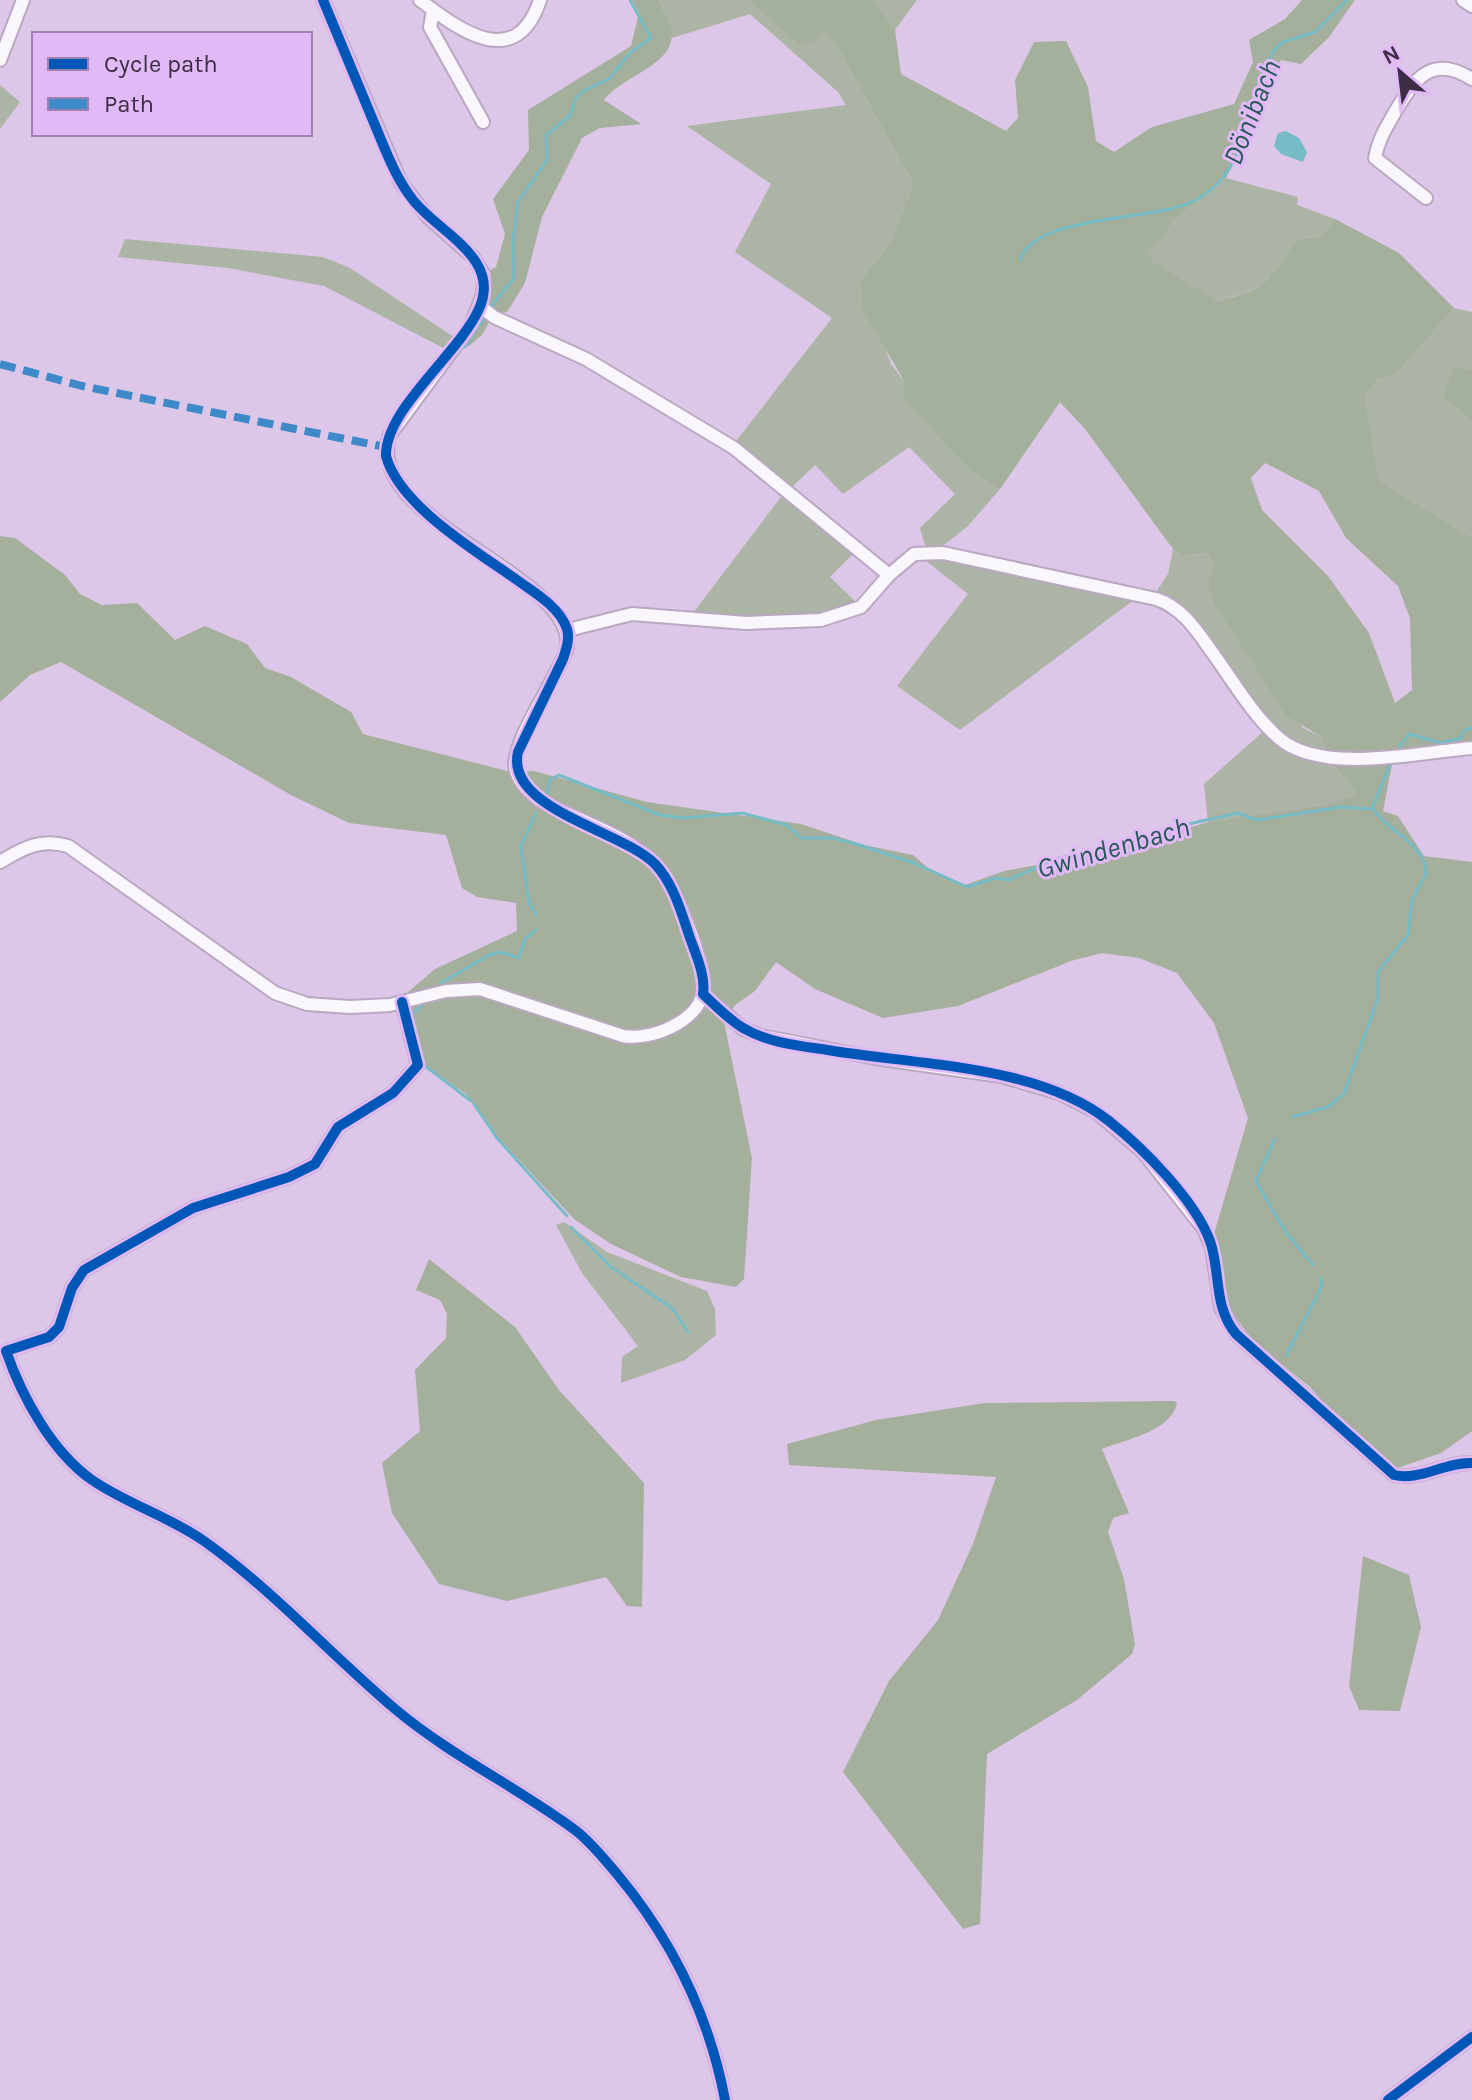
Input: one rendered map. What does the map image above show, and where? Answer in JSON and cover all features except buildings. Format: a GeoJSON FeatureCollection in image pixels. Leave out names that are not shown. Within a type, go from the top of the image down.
{"type":"FeatureCollection","features":[{"type":"Feature","properties":{"kind":"street"},"geometry":{"type":"LineString","coordinates":[[0,60],[23,0]]}},
{"type":"Feature","properties":{"kind":"street"},"geometry":{"type":"LineString","coordinates":[[323,0],[401,183],[428,217],[473,257],[481,268],[485,282],[480,306],[460,343],[395,424],[385,447],[388,464],[398,481],[421,507],[545,601],[568,630],[563,659],[518,752],[517,774],[525,788],[539,800],[622,841],[647,857],[662,872],[699,964],[703,994],[743,1029],[761,1036],[875,1058],[1011,1078],[1059,1093],[1096,1112],[1143,1152],[1204,1229],[1212,1248],[1220,1303],[1236,1334],[1394,1475],[1404,1478],[1444,1466],[1472,1463]]}},
{"type":"Feature","properties":{"kind":"street"},"geometry":{"type":"LineString","coordinates":[[420,0],[468,34],[499,41],[521,33],[540,0]]}},
{"type":"Feature","properties":{"kind":"street"},"geometry":{"type":"LineString","coordinates":[[1463,0],[1472,6]]}},
{"type":"Feature","properties":{"kind":"street"},"geometry":{"type":"LineString","coordinates":[[433,10],[430,27],[483,122]]}},
{"type":"Feature","properties":{"kind":"street"},"geometry":{"type":"LineString","coordinates":[[1426,198],[1375,158],[1378,141],[1411,84],[1421,75],[1432,69],[1447,69],[1472,79]]}},
{"type":"Feature","properties":{"kind":"street"},"geometry":{"type":"LineString","coordinates":[[480,306],[503,322],[599,367],[734,448],[889,575]]}},
{"type":"Feature","properties":{"kind":"street"},"geometry":{"type":"LineString","coordinates":[[568,630],[632,614],[746,623],[821,620],[861,607],[889,575],[914,554],[943,553],[1156,599],[1186,618],[1265,723],[1295,748],[1312,754],[1365,758],[1472,748]]}},
{"type":"Feature","properties":{"kind":"street"},"geometry":{"type":"LineString","coordinates":[[0,862],[45,841],[68,846],[288,999],[329,1007],[402,1002],[458,989],[491,991],[631,1037],[670,1026],[690,1012],[703,994]]}},
{"type":"Feature","properties":{"kind":"street"},"geometry":{"type":"LineString","coordinates":[[402,1002],[418,1065],[393,1093],[338,1127],[315,1164],[289,1177],[193,1208],[84,1270],[72,1288],[59,1327],[49,1337],[3,1345],[24,1396],[51,1436],[91,1480],[203,1540],[393,1708],[444,1748],[501,1779],[585,1838],[634,1895],[674,1956],[706,2024],[725,2100]]}},
{"type":"Feature","properties":{"kind":"street"},"geometry":{"type":"LineString","coordinates":[[1388,2100],[1472,2037]]}},
{"type":"Feature","properties":{"kind":"shaded area"},"geometry":{"type":"Polygon","coordinates":[[[632,0],[659,0],[672,31],[669,47],[663,56],[604,100],[641,124],[600,128],[582,138],[542,217],[525,283],[507,312],[494,313],[482,335],[469,346],[462,344],[487,272],[496,267],[505,234],[493,199],[529,150],[528,110],[631,46],[639,13],[632,0]]]}},
{"type":"Feature","properties":{"kind":"shaded area"},"geometry":{"type":"Polygon","coordinates":[[[659,0],[748,0],[797,44],[823,33],[837,46],[913,183],[892,241],[861,280],[891,364],[974,474],[1000,489],[968,526],[940,548],[1135,599],[960,730],[897,686],[968,594],[920,556],[926,549],[920,528],[955,494],[909,447],[843,494],[815,465],[791,488],[862,545],[830,577],[861,607],[848,614],[687,621],[784,493],[729,450],[832,318],[735,252],[771,184],[687,126],[846,105],[838,92],[750,14],[672,38],[670,24],[659,0]]]}},
{"type":"Feature","properties":{"kind":"shaded area"},"geometry":{"type":"Polygon","coordinates":[[[748,0],[875,0],[895,30],[901,74],[1006,131],[1018,118],[1015,80],[1034,42],[1066,41],[1088,87],[1096,141],[1114,152],[1152,127],[1234,104],[1253,62],[1249,40],[1285,19],[1302,0],[1355,0],[1329,37],[1301,64],[1281,60],[1226,178],[1173,221],[1165,236],[1147,250],[1154,262],[1216,301],[1257,288],[1272,274],[1296,240],[1322,236],[1335,219],[1399,253],[1454,308],[1396,374],[1377,380],[1365,397],[1379,481],[1472,537],[1472,747],[1393,759],[1383,811],[1398,816],[1424,856],[1472,862],[1472,1431],[1441,1453],[1386,1472],[1310,1387],[1252,1340],[1227,1305],[1215,1279],[1214,1234],[1248,1118],[1214,1023],[1177,973],[1139,958],[1102,953],[1071,961],[958,1006],[883,1018],[815,989],[776,962],[755,991],[735,1005],[724,1022],[752,1158],[744,1279],[736,1287],[681,1277],[611,1244],[574,1219],[496,1135],[466,1094],[422,1063],[407,993],[435,969],[517,931],[516,903],[477,897],[462,888],[446,835],[349,823],[291,795],[61,662],[30,675],[0,702],[0,536],[15,538],[65,575],[80,594],[102,605],[137,603],[175,640],[205,626],[247,644],[265,668],[291,677],[351,712],[363,734],[511,772],[534,771],[647,802],[801,824],[864,845],[913,855],[935,874],[965,885],[1004,871],[1108,852],[1208,822],[1322,805],[1357,794],[1332,762],[1320,736],[1287,716],[1212,600],[1208,581],[1214,565],[1207,553],[1181,556],[1173,549],[1085,429],[1060,402],[1000,489],[974,474],[904,399],[904,381],[862,308],[861,280],[892,241],[913,183],[837,46],[823,33],[813,41],[797,44],[748,0]],[[1265,463],[1251,478],[1262,510],[1328,576],[1369,633],[1395,703],[1412,690],[1410,618],[1398,586],[1346,538],[1319,491],[1265,463]]]}},
{"type":"Feature","properties":{"kind":"shaded area"},"geometry":{"type":"Polygon","coordinates":[[[875,0],[917,0],[895,30],[875,0]]]}},
{"type":"Feature","properties":{"kind":"shaded area"},"geometry":{"type":"Polygon","coordinates":[[[0,85],[20,102],[0,129],[0,85]]]}},
{"type":"Feature","properties":{"kind":"shaded area"},"geometry":{"type":"Polygon","coordinates":[[[1286,131],[1299,138],[1307,152],[1303,162],[1281,154],[1274,146],[1278,133],[1286,131]]]}},
{"type":"Feature","properties":{"kind":"shaded area"},"geometry":{"type":"Polygon","coordinates":[[[1226,178],[1298,197],[1297,205],[1335,219],[1322,236],[1296,240],[1272,275],[1256,288],[1215,301],[1154,262],[1146,250],[1165,236],[1173,221],[1226,178]]]}},
{"type":"Feature","properties":{"kind":"shaded area"},"geometry":{"type":"Polygon","coordinates":[[[125,239],[323,257],[350,268],[457,339],[449,351],[324,286],[228,268],[118,257],[125,239]]]}},
{"type":"Feature","properties":{"kind":"shaded area"},"geometry":{"type":"Polygon","coordinates":[[[1454,308],[1472,312],[1472,370],[1454,365],[1443,397],[1472,421],[1472,537],[1379,481],[1365,397],[1377,380],[1396,374],[1454,308]]]}},
{"type":"Feature","properties":{"kind":"shaded area"},"geometry":{"type":"Polygon","coordinates":[[[1454,365],[1472,370],[1472,421],[1443,397],[1454,365]]]}},
{"type":"Feature","properties":{"kind":"shaded area"},"geometry":{"type":"Polygon","coordinates":[[[1173,549],[1181,556],[1207,553],[1214,565],[1208,581],[1212,600],[1303,728],[1320,736],[1332,762],[1357,794],[1322,805],[1208,822],[1204,784],[1265,730],[1184,622],[1169,609],[1150,601],[1168,574],[1173,549]]]}},
{"type":"Feature","properties":{"kind":"shaded area"},"geometry":{"type":"Polygon","coordinates":[[[564,1222],[607,1252],[707,1291],[715,1309],[716,1335],[685,1360],[621,1383],[622,1357],[638,1346],[582,1273],[556,1225],[564,1222]]]}},
{"type":"Feature","properties":{"kind":"shaded area"},"geometry":{"type":"Polygon","coordinates":[[[429,1259],[515,1327],[559,1390],[644,1483],[642,1607],[627,1606],[606,1577],[507,1601],[439,1584],[392,1513],[382,1463],[420,1431],[415,1370],[446,1338],[447,1314],[440,1300],[416,1290],[429,1259]]]}},
{"type":"Feature","properties":{"kind":"shaded area"},"geometry":{"type":"Polygon","coordinates":[[[985,1403],[1177,1403],[1173,1413],[1157,1427],[1102,1449],[1129,1513],[1113,1518],[1108,1532],[1124,1579],[1135,1644],[1132,1654],[1077,1700],[987,1754],[980,1924],[963,1929],[843,1772],[889,1681],[938,1620],[973,1544],[996,1477],[789,1465],[787,1444],[876,1420],[985,1403]]]}},
{"type":"Feature","properties":{"kind":"shaded area"},"geometry":{"type":"Polygon","coordinates":[[[1363,1556],[1409,1575],[1421,1627],[1400,1711],[1359,1710],[1349,1686],[1363,1556]]]}},
{"type":"Feature","properties":{"kind":"waterway"},"geometry":{"type":"LineString","coordinates":[[491,307],[514,278],[513,241],[518,202],[547,160],[546,135],[570,116],[576,98],[585,90],[609,79],[630,53],[651,38],[630,0]]}},
{"type":"Feature","properties":{"kind":"waterway","name":"Dönibach"},"geometry":{"type":"LineString","coordinates":[[1020,260],[1030,245],[1048,234],[1071,226],[1176,207],[1194,201],[1213,188],[1238,153],[1275,49],[1283,42],[1315,32],[1347,0]]}},
{"type":"Feature","properties":{"kind":"waterway"},"geometry":{"type":"LineString","coordinates":[[465,347],[485,317]]}},
{"type":"Feature","properties":{"kind":"waterway","name":"Gwindenbach"},"geometry":{"type":"LineString","coordinates":[[1400,747],[1409,734],[1441,743],[1461,738],[1464,731],[1472,727]]}},
{"type":"Feature","properties":{"kind":"waterway","name":"Gwindenbach"},"geometry":{"type":"LineString","coordinates":[[547,794],[550,779],[559,775],[660,815],[683,818],[742,813],[787,825],[801,838],[832,838],[914,863],[967,887],[996,878],[1008,880],[1076,854],[1093,858],[1109,847],[1145,840],[1166,829],[1238,813],[1257,820],[1341,807],[1372,809],[1392,760]]}},
{"type":"Feature","properties":{"kind":"waterway"},"geometry":{"type":"LineString","coordinates":[[1292,1117],[1328,1107],[1344,1094],[1378,998],[1378,972],[1408,935],[1412,900],[1426,874],[1425,864],[1414,846],[1373,808]]}},
{"type":"Feature","properties":{"kind":"waterway","name":"Gwindenbach"},"geometry":{"type":"LineString","coordinates":[[536,813],[521,846],[529,903],[537,915]]}},
{"type":"Feature","properties":{"kind":"waterway"},"geometry":{"type":"LineString","coordinates":[[441,983],[489,955],[501,952],[519,958],[525,939],[536,930]]}},
{"type":"Feature","properties":{"kind":"waterway"},"geometry":{"type":"LineString","coordinates":[[411,1016],[425,1002]]}},
{"type":"Feature","properties":{"kind":"waterway"},"geometry":{"type":"LineString","coordinates":[[424,1065],[471,1101]]}},
{"type":"Feature","properties":{"kind":"waterway"},"geometry":{"type":"LineString","coordinates":[[474,1104],[497,1138],[567,1216]]}},
{"type":"Feature","properties":{"kind":"waterway"},"geometry":{"type":"LineString","coordinates":[[1275,1139],[1256,1181],[1285,1231],[1313,1265]]}},
{"type":"Feature","properties":{"kind":"waterway"},"geometry":{"type":"LineString","coordinates":[[571,1227],[610,1266],[673,1309],[688,1332]]}},
{"type":"Feature","properties":{"kind":"waterway"},"geometry":{"type":"LineString","coordinates":[[1286,1356],[1321,1288],[1321,1278]]}},
{"type":"Feature","properties":{"kind":"marked path"},"geometry":{"type":"LineString","coordinates":[[0,364],[82,386],[385,447]]}},
{"type":"Feature","properties":{"kind":"cycle path"},"geometry":{"type":"LineString","coordinates":[[323,0],[400,181],[424,212],[464,248],[482,275],[484,291],[479,309],[469,327],[409,401],[389,438],[386,456],[394,475],[425,512],[543,599],[564,622],[568,637],[563,659],[518,752],[519,772],[529,789],[547,804],[639,852],[655,864],[672,888],[701,972],[703,994],[734,1022],[754,1034],[785,1043],[1011,1077],[1080,1102],[1137,1145],[1193,1209],[1210,1241],[1224,1312],[1236,1334],[1394,1475],[1413,1476],[1472,1463]]}},
{"type":"Feature","properties":{"kind":"cycle path"},"geometry":{"type":"LineString","coordinates":[[402,1002],[418,1065],[393,1093],[338,1127],[315,1164],[289,1177],[193,1208],[84,1270],[72,1288],[59,1327],[49,1337],[6,1351],[40,1422],[77,1468],[105,1489],[204,1541],[254,1580],[416,1726],[553,1814],[592,1845],[637,1899],[686,1980],[709,2038],[725,2100]]}},
{"type":"Feature","properties":{"kind":"cycle path"},"geometry":{"type":"LineString","coordinates":[[1388,2100],[1472,2037]]}}]}
